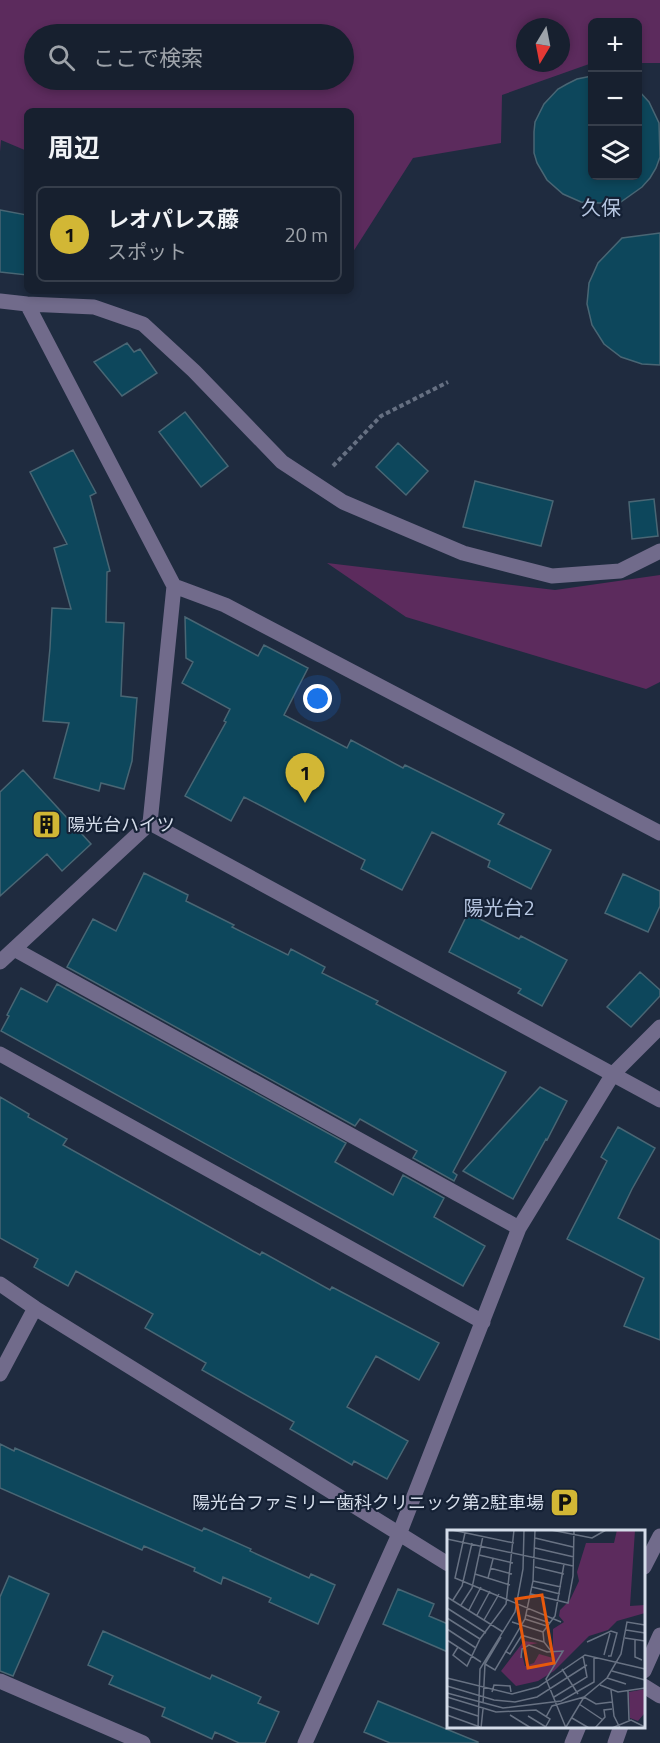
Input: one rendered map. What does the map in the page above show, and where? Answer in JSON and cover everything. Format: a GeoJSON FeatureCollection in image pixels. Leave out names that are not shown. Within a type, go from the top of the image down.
{"type":"FeatureCollection","features":[{"type":"Feature","properties":{"kind":"street"},"geometry":{"type":"LineString","coordinates":[[0,301],[94,307],[143,324],[194,371],[282,462],[343,501],[463,553],[552,576],[620,571],[660,551]]}},
{"type":"Feature","properties":{"kind":"street"},"geometry":{"type":"LineString","coordinates":[[0,962],[150,824],[174,586],[27,304]]}},
{"type":"Feature","properties":{"kind":"street"},"geometry":{"type":"LineString","coordinates":[[174,586],[225,605],[660,833]]}},
{"type":"Feature","properties":{"kind":"street"},"geometry":{"type":"LineString","coordinates":[[150,824],[660,1100]]}},
{"type":"Feature","properties":{"kind":"street"},"geometry":{"type":"LineString","coordinates":[[14,949],[519,1228]]}},
{"type":"Feature","properties":{"kind":"street"},"geometry":{"type":"LineString","coordinates":[[305,1743],[400,1532],[519,1228],[613,1074],[660,1027]]}},
{"type":"Feature","properties":{"kind":"street"},"geometry":{"type":"LineString","coordinates":[[0,1054],[483,1322]]}},
{"type":"Feature","properties":{"kind":"street"},"geometry":{"type":"LineString","coordinates":[[0,1284],[35,1308],[400,1532],[447,1563]]}},
{"type":"Feature","properties":{"kind":"street"},"geometry":{"type":"LineString","coordinates":[[0,1374],[35,1308]]}},
{"type":"Feature","properties":{"kind":"street"},"geometry":{"type":"LineString","coordinates":[[645,1565],[660,1536]]}},
{"type":"Feature","properties":{"kind":"street"},"geometry":{"type":"LineString","coordinates":[[645,1669],[660,1635]]}},
{"type":"Feature","properties":{"kind":"street"},"geometry":{"type":"LineString","coordinates":[[0,1681],[143,1743]]}},
{"type":"Feature","properties":{"kind":"street"},"geometry":{"type":"LineString","coordinates":[[645,1687],[660,1696]]}},
{"type":"Feature","properties":{"kind":"street"},"geometry":{"type":"LineString","coordinates":[[572,1743],[578,1728]]}},
{"type":"Feature","properties":{"kind":"street"},"geometry":{"type":"LineString","coordinates":[[615,1743],[620,1728]]}},
{"type":"Feature","properties":{"kind":"path"},"geometry":{"type":"LineString","coordinates":[[316,484],[381,416],[448,382]]}},
{"type":"Feature","properties":{"kind":"shaded area"},"geometry":{"type":"Polygon","coordinates":[[[0,0],[660,0],[660,63],[642,63],[642,18],[588,18],[588,64],[570,71],[570,18],[516,18],[516,72],[567,72],[502,95],[501,143],[413,158],[354,250],[354,108],[24,108],[24,150],[1,140],[0,152],[0,0]]]}},
{"type":"Feature","properties":{"kind":"shaded area"},"geometry":{"type":"Polygon","coordinates":[[[327,563],[555,590],[660,575],[660,682],[646,689],[406,617],[327,563]]]}},
{"type":"Feature","properties":{"kind":"building"},"geometry":{"type":"Polygon","coordinates":[[[588,77],[588,180],[642,180],[642,94],[649,102],[659,123],[660,157],[656,168],[642,187],[618,204],[581,202],[563,194],[547,180],[537,163],[534,153],[535,122],[544,104],[558,89],[577,79],[588,77]]]}},
{"type":"Feature","properties":{"kind":"building"},"geometry":{"type":"Polygon","coordinates":[[[0,210],[24,214],[24,275],[0,272],[0,210]]]}},
{"type":"Feature","properties":{"kind":"building"},"geometry":{"type":"Polygon","coordinates":[[[660,233],[660,365],[642,364],[621,357],[604,344],[592,325],[587,304],[589,283],[598,263],[622,238],[660,233]]]}},
{"type":"Feature","properties":{"kind":"building"},"geometry":{"type":"Polygon","coordinates":[[[127,343],[134,352],[140,349],[157,373],[122,396],[94,362],[127,343]]]}},
{"type":"Feature","properties":{"kind":"building"},"geometry":{"type":"Polygon","coordinates":[[[185,412],[228,466],[201,487],[159,432],[185,412]]]}},
{"type":"Feature","properties":{"kind":"building"},"geometry":{"type":"Polygon","coordinates":[[[398,443],[428,471],[406,495],[376,467],[398,443]]]}},
{"type":"Feature","properties":{"kind":"building"},"geometry":{"type":"Polygon","coordinates":[[[73,450],[96,493],[90,496],[110,571],[107,572],[106,622],[124,623],[121,696],[137,698],[132,761],[124,789],[101,783],[99,791],[54,778],[69,723],[43,721],[52,608],[71,609],[54,548],[67,544],[30,472],[73,450]]]}},
{"type":"Feature","properties":{"kind":"building"},"geometry":{"type":"Polygon","coordinates":[[[475,481],[553,501],[541,546],[463,527],[475,481]]]}},
{"type":"Feature","properties":{"kind":"building"},"geometry":{"type":"Polygon","coordinates":[[[654,499],[658,536],[632,539],[629,502],[654,499]]]}},
{"type":"Feature","properties":{"kind":"building"},"geometry":{"type":"Polygon","coordinates":[[[185,617],[258,656],[264,645],[308,668],[284,715],[347,748],[351,740],[403,768],[405,765],[504,814],[498,824],[551,850],[531,889],[488,867],[490,861],[432,832],[402,890],[361,869],[365,860],[244,797],[231,821],[185,796],[226,722],[224,721],[230,709],[182,683],[193,662],[186,658],[185,617]]]}},
{"type":"Feature","properties":{"kind":"building","name":"陽光台ハイツ"},"geometry":{"type":"Polygon","coordinates":[[[23,770],[91,844],[62,871],[47,854],[0,896],[0,792],[23,770]]]}},
{"type":"Feature","properties":{"kind":"building"},"geometry":{"type":"Polygon","coordinates":[[[144,873],[188,895],[186,901],[234,925],[232,927],[288,955],[291,949],[325,967],[322,973],[378,1001],[376,1004],[506,1072],[453,1172],[457,1175],[454,1181],[413,1158],[417,1151],[360,1119],[355,1126],[67,967],[93,919],[116,931],[144,873]]]}},
{"type":"Feature","properties":{"kind":"building"},"geometry":{"type":"Polygon","coordinates":[[[623,874],[660,891],[660,906],[648,932],[605,913],[623,874]]]}},
{"type":"Feature","properties":{"kind":"building"},"geometry":{"type":"Polygon","coordinates":[[[468,913],[519,939],[521,936],[567,960],[542,1006],[518,993],[521,989],[449,952],[468,913]]]}},
{"type":"Feature","properties":{"kind":"building"},"geometry":{"type":"Polygon","coordinates":[[[640,972],[660,990],[660,996],[631,1027],[607,1007],[640,972]]]}},
{"type":"Feature","properties":{"kind":"building"},"geometry":{"type":"Polygon","coordinates":[[[57,984],[346,1143],[335,1162],[393,1195],[403,1175],[444,1198],[434,1217],[485,1246],[463,1286],[1,1031],[21,988],[47,1002],[57,984]]]}},
{"type":"Feature","properties":{"kind":"building"},"geometry":{"type":"Polygon","coordinates":[[[540,1087],[567,1101],[513,1199],[463,1171],[540,1087]]]}},
{"type":"Feature","properties":{"kind":"building"},"geometry":{"type":"Polygon","coordinates":[[[0,1097],[29,1114],[28,1117],[67,1139],[63,1145],[260,1255],[262,1252],[330,1290],[332,1287],[439,1343],[419,1380],[376,1356],[347,1407],[408,1441],[387,1479],[354,1461],[352,1465],[290,1429],[294,1422],[202,1370],[206,1363],[145,1328],[153,1314],[76,1271],[68,1286],[34,1267],[38,1259],[0,1238],[0,1097]]]}},
{"type":"Feature","properties":{"kind":"building"},"geometry":{"type":"Polygon","coordinates":[[[618,1127],[655,1148],[618,1218],[660,1240],[660,1340],[624,1326],[644,1278],[567,1239],[607,1161],[601,1157],[618,1127]]]}},
{"type":"Feature","properties":{"kind":"building"},"geometry":{"type":"Polygon","coordinates":[[[0,1444],[14,1451],[15,1448],[202,1531],[204,1528],[309,1578],[311,1574],[335,1585],[318,1624],[269,1602],[271,1598],[223,1577],[221,1584],[194,1571],[195,1568],[144,1546],[142,1550],[0,1488],[0,1444]]]}},
{"type":"Feature","properties":{"kind":"building"},"geometry":{"type":"Polygon","coordinates":[[[9,1576],[49,1594],[13,1676],[0,1671],[0,1597],[9,1576]]]}},
{"type":"Feature","properties":{"kind":"building"},"geometry":{"type":"Polygon","coordinates":[[[398,1589],[434,1604],[429,1616],[447,1624],[447,1652],[383,1624],[398,1589]]]}},
{"type":"Feature","properties":{"kind":"building"},"geometry":{"type":"Polygon","coordinates":[[[103,1631],[210,1679],[212,1675],[261,1697],[258,1703],[279,1712],[265,1743],[239,1743],[215,1732],[212,1739],[162,1716],[165,1708],[109,1684],[113,1676],[88,1665],[103,1631]]]}},
{"type":"Feature","properties":{"kind":"building"},"geometry":{"type":"Polygon","coordinates":[[[378,1701],[478,1743],[390,1743],[364,1732],[378,1701]]]}},
{"type":"Feature","properties":{"kind":"place","name":"レオパレス藤"},"geometry":{"type":"Point","coordinates":[305,803]}},
{"type":"Feature","properties":{"kind":"place","name":"陽光台ハイツ"},"geometry":{"type":"Point","coordinates":[46,824]}},
{"type":"Feature","properties":{"kind":"place","name":"陽光台ファミリー歯科クリニック第2駐車場"},"geometry":{"type":"Point","coordinates":[565,1502]}},
{"type":"Feature","properties":{"kind":"district","name":"久保"},"geometry":{"type":"Point","coordinates":[601,207]}},
{"type":"Feature","properties":{"kind":"district","name":"陽光台2"},"geometry":{"type":"Point","coordinates":[499,907]}}]}
